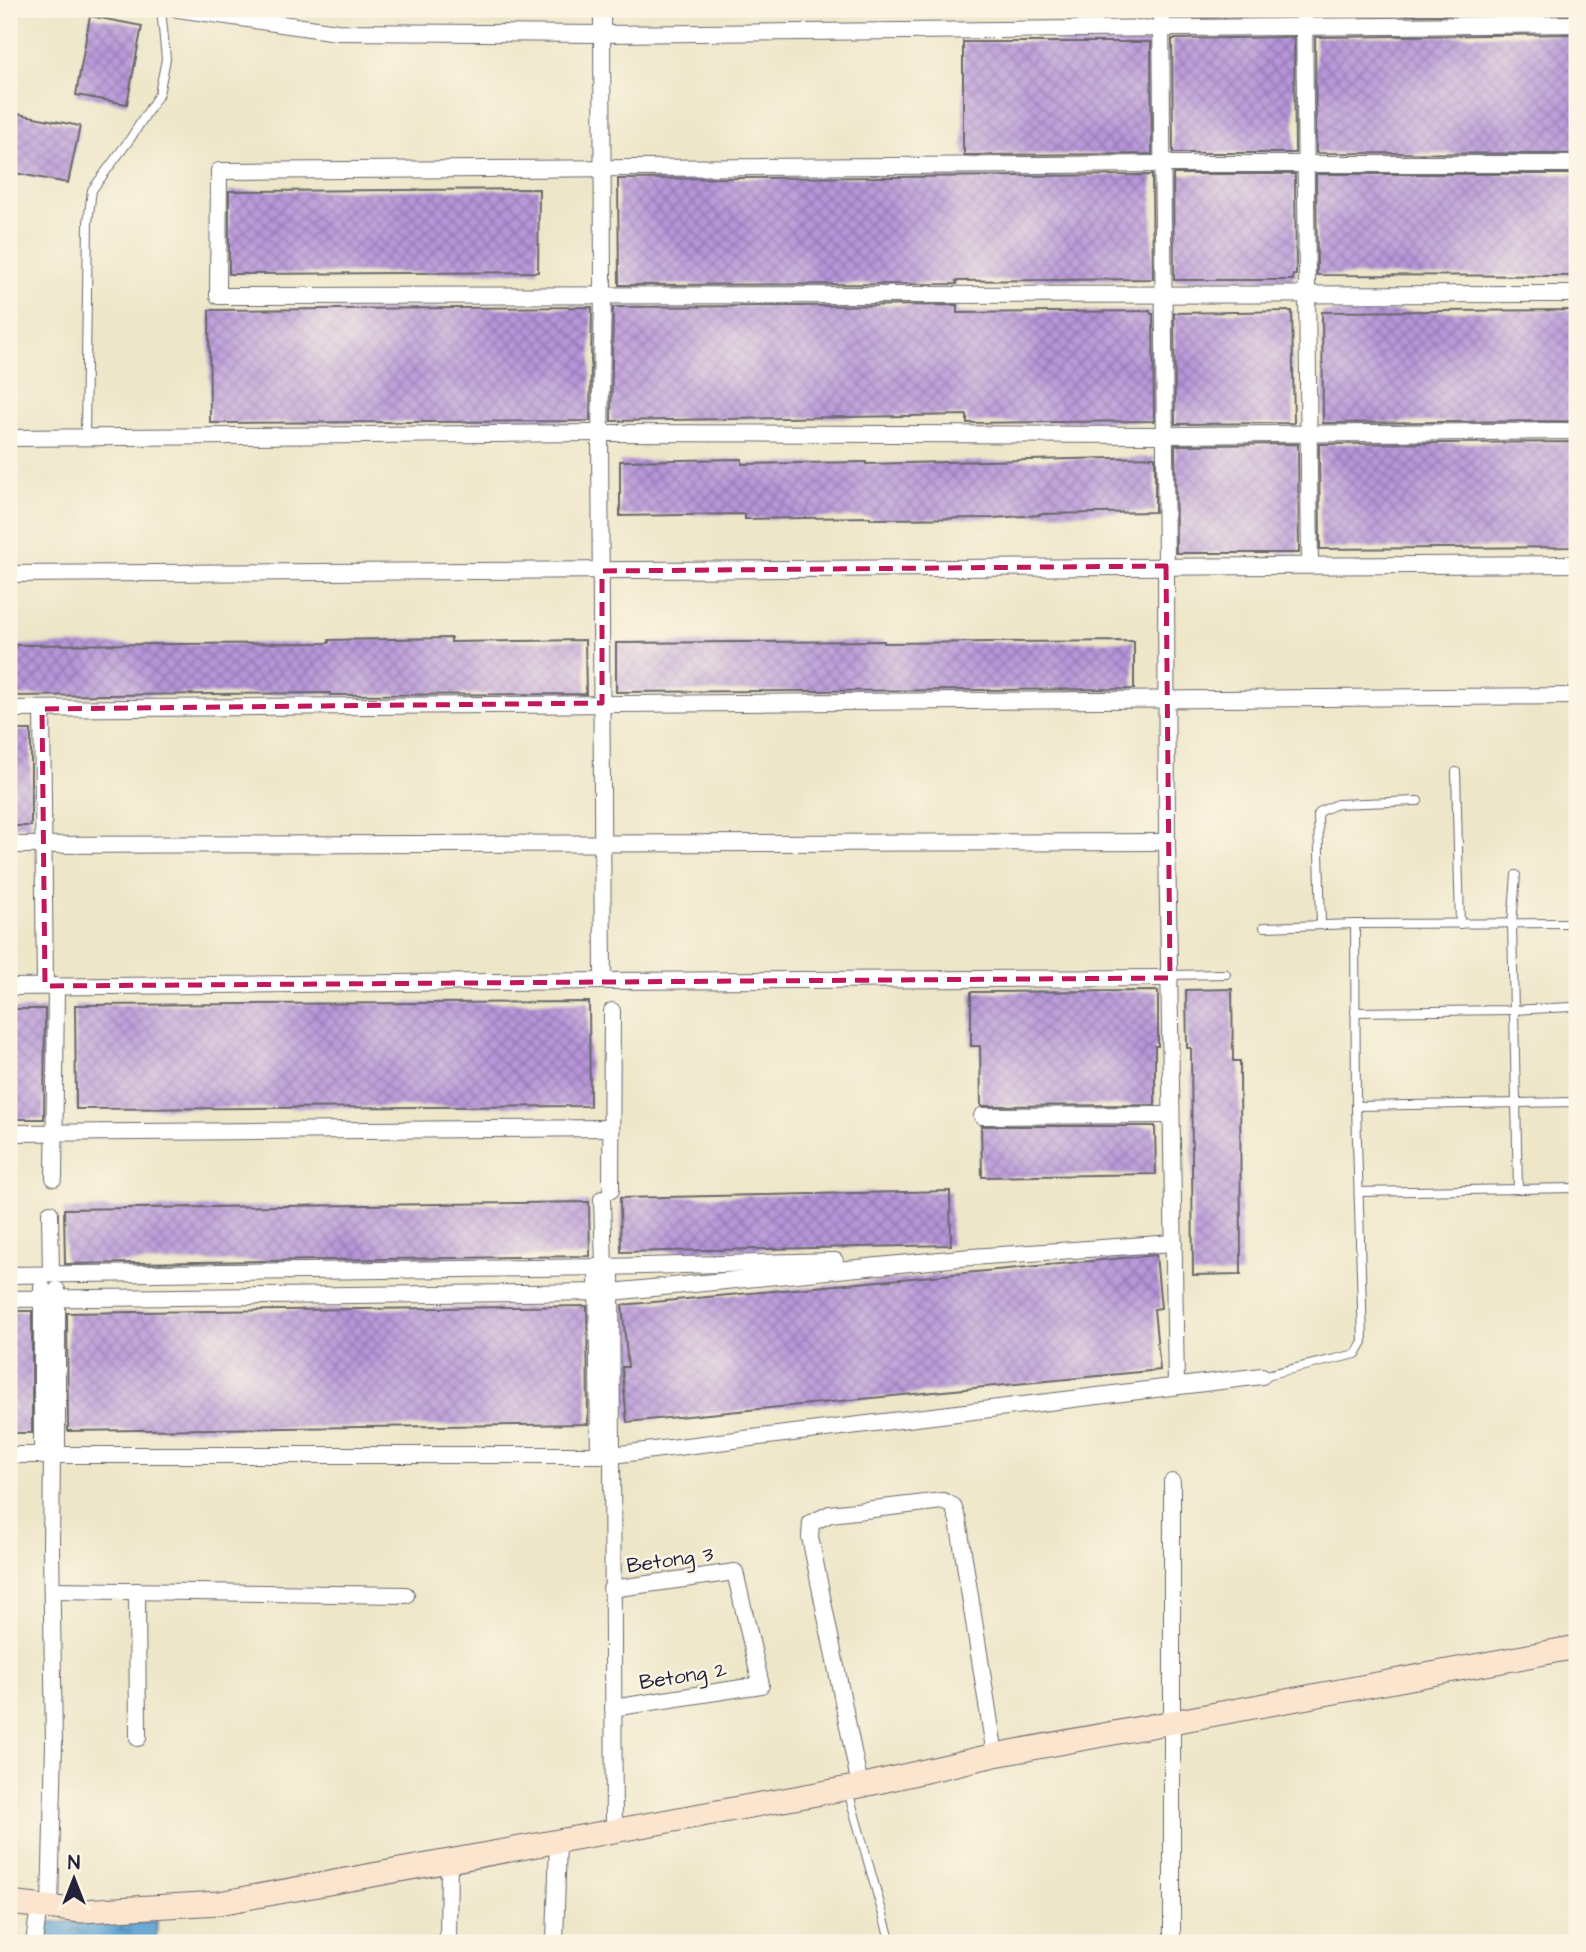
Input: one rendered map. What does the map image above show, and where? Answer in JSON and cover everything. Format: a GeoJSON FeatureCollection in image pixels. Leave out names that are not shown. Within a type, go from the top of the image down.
{"type":"FeatureCollection","features":[{"type":"Feature","properties":{"kind":"street"},"geometry":{"type":"LineString","coordinates":[[178,9],[337,32],[602,34],[1577,24]]}},
{"type":"Feature","properties":{"kind":"street"},"geometry":{"type":"LineString","coordinates":[[602,9],[603,296],[600,433],[603,981]]}},
{"type":"Feature","properties":{"kind":"street"},"geometry":{"type":"LineString","coordinates":[[1161,9],[1167,842],[1176,1387]]}},
{"type":"Feature","properties":{"kind":"street"},"geometry":{"type":"LineString","coordinates":[[1304,9],[1310,565]]}},
{"type":"Feature","properties":{"kind":"street"},"geometry":{"type":"LineString","coordinates":[[1577,164],[1162,164],[219,171],[218,296],[1577,294]]}},
{"type":"Feature","properties":{"kind":"street"},"geometry":{"type":"LineString","coordinates":[[9,438],[600,433],[1165,435],[1577,431]]}},
{"type":"Feature","properties":{"kind":"street"},"geometry":{"type":"LineString","coordinates":[[9,574],[1577,564]]}},
{"type":"Feature","properties":{"kind":"street"},"geometry":{"type":"LineString","coordinates":[[9,709],[1577,696]]}},
{"type":"Feature","properties":{"kind":"street"},"geometry":{"type":"LineString","coordinates":[[42,709],[43,845],[51,986],[54,1178]]}},
{"type":"Feature","properties":{"kind":"street"},"geometry":{"type":"LineString","coordinates":[[9,845],[1167,842]]}},
{"type":"Feature","properties":{"kind":"street"},"geometry":{"type":"LineString","coordinates":[[9,987],[1169,976]]}},
{"type":"Feature","properties":{"kind":"street"},"geometry":{"type":"LineString","coordinates":[[612,1011],[604,1292],[614,1831]]}},
{"type":"Feature","properties":{"kind":"street"},"geometry":{"type":"LineString","coordinates":[[982,1116],[1171,1115]]}},
{"type":"Feature","properties":{"kind":"street"},"geometry":{"type":"LineString","coordinates":[[9,1133],[610,1128]]}},
{"type":"Feature","properties":{"kind":"street"},"geometry":{"type":"LineString","coordinates":[[34,1943],[44,1907],[54,1743],[50,1213]]}},
{"type":"Feature","properties":{"kind":"street"},"geometry":{"type":"LineString","coordinates":[[9,1298],[604,1292],[971,1257],[1174,1243]]}},
{"type":"Feature","properties":{"kind":"street"},"geometry":{"type":"LineString","coordinates":[[9,1275],[604,1267],[971,1257]]}},
{"type":"Feature","properties":{"kind":"street"},"geometry":{"type":"LineString","coordinates":[[9,1455],[606,1455],[1262,1376]]}},
{"type":"Feature","properties":{"kind":"street"},"geometry":{"type":"LineString","coordinates":[[1172,1482],[1172,1943]]}},
{"type":"Feature","properties":{"kind":"street"},"geometry":{"type":"LineString","coordinates":[[853,1787],[810,1537],[811,1522],[830,1514],[943,1501],[953,1506],[958,1520],[995,1755]]}},
{"type":"Feature","properties":{"kind":"street","name":"Betong 3"},"geometry":{"type":"LineString","coordinates":[[611,1589],[735,1572],[761,1685]]}},
{"type":"Feature","properties":{"kind":"street"},"geometry":{"type":"LineString","coordinates":[[52,1590],[406,1595]]}},
{"type":"Feature","properties":{"kind":"street"},"geometry":{"type":"LineString","coordinates":[[137,1591],[138,1738]]}},
{"type":"Feature","properties":{"kind":"street"},"geometry":{"type":"LineString","coordinates":[[9,1903],[82,1911],[219,1903],[853,1787],[995,1755],[1577,1647]]}},
{"type":"Feature","properties":{"kind":"street","name":"Betong 2"},"geometry":{"type":"LineString","coordinates":[[613,1708],[761,1685]]}},
{"type":"Feature","properties":{"kind":"street"},"geometry":{"type":"LineString","coordinates":[[555,1943],[558,1840]]}},
{"type":"Feature","properties":{"kind":"street"},"geometry":{"type":"LineString","coordinates":[[448,1943],[449,1860]]}},
{"type":"Feature","properties":{"kind":"lane"},"geometry":{"type":"LineString","coordinates":[[85,436],[88,222],[92,190],[159,94],[166,59],[161,9]]}},
{"type":"Feature","properties":{"kind":"lane"},"geometry":{"type":"LineString","coordinates":[[1456,772],[1460,924]]}},
{"type":"Feature","properties":{"kind":"lane"},"geometry":{"type":"LineString","coordinates":[[1321,925],[1318,816],[1321,811],[1337,804],[1418,801]]}},
{"type":"Feature","properties":{"kind":"lane"},"geometry":{"type":"LineString","coordinates":[[1516,875],[1512,924],[1518,1189]]}},
{"type":"Feature","properties":{"kind":"lane"},"geometry":{"type":"LineString","coordinates":[[1264,927],[1577,923]]}},
{"type":"Feature","properties":{"kind":"lane"},"geometry":{"type":"LineString","coordinates":[[1262,1376],[1356,1354],[1363,1342],[1356,1106],[1355,924]]}},
{"type":"Feature","properties":{"kind":"lane"},"geometry":{"type":"LineString","coordinates":[[1169,976],[1226,974]]}},
{"type":"Feature","properties":{"kind":"lane"},"geometry":{"type":"LineString","coordinates":[[1355,1012],[1572,1007]]}},
{"type":"Feature","properties":{"kind":"lane"},"geometry":{"type":"LineString","coordinates":[[1356,1106],[1577,1102]]}},
{"type":"Feature","properties":{"kind":"lane"},"geometry":{"type":"LineString","coordinates":[[1359,1192],[1577,1188]]}},
{"type":"Feature","properties":{"kind":"lane"},"geometry":{"type":"LineString","coordinates":[[853,1787],[891,1943]]}},
{"type":"Feature","properties":{"kind":"highlighted area"},"geometry":{"type":"Polygon","coordinates":[[[1166,566],[1170,978],[45,986],[42,709],[602,703],[602,571],[1166,566]]]}},
{"type":"Feature","properties":{"kind":"water"},"geometry":{"type":"Polygon","coordinates":[[[157,1921],[156,1943],[45,1943],[48,1922],[157,1921]]]}},
{"type":"Feature","properties":{"kind":"building"},"geometry":{"type":"Polygon","coordinates":[[[1172,9],[1294,9],[1294,16],[1172,18],[1172,9]]]}},
{"type":"Feature","properties":{"kind":"building"},"geometry":{"type":"Polygon","coordinates":[[[1314,9],[1577,9],[1577,14],[1315,16],[1314,9]]]}},
{"type":"Feature","properties":{"kind":"building"},"geometry":{"type":"Polygon","coordinates":[[[90,16],[142,26],[127,104],[76,95],[90,16]]]}},
{"type":"Feature","properties":{"kind":"building"},"geometry":{"type":"Polygon","coordinates":[[[1577,34],[1577,154],[1316,153],[1315,37],[1577,34]]]}},
{"type":"Feature","properties":{"kind":"building"},"geometry":{"type":"Polygon","coordinates":[[[1294,37],[1295,153],[1173,153],[1172,39],[1294,37]]]}},
{"type":"Feature","properties":{"kind":"building"},"geometry":{"type":"Polygon","coordinates":[[[963,42],[1151,42],[1152,154],[964,155],[963,42]]]}},
{"type":"Feature","properties":{"kind":"building"},"geometry":{"type":"Polygon","coordinates":[[[9,112],[80,126],[68,183],[9,172],[9,112]]]}},
{"type":"Feature","properties":{"kind":"building"},"geometry":{"type":"Polygon","coordinates":[[[1173,174],[1295,174],[1296,275],[1293,275],[1293,280],[1174,280],[1173,174]]]}},
{"type":"Feature","properties":{"kind":"building"},"geometry":{"type":"Polygon","coordinates":[[[1316,174],[1577,174],[1577,276],[1317,275],[1316,174]]]}},
{"type":"Feature","properties":{"kind":"building"},"geometry":{"type":"Polygon","coordinates":[[[1152,175],[1153,279],[956,281],[957,284],[619,285],[618,179],[1152,175]]]}},
{"type":"Feature","properties":{"kind":"building"},"geometry":{"type":"Polygon","coordinates":[[[539,189],[538,272],[229,274],[229,191],[539,189]]]}},
{"type":"Feature","properties":{"kind":"building"},"geometry":{"type":"Polygon","coordinates":[[[957,305],[957,313],[1150,311],[1153,314],[1154,421],[967,423],[967,415],[611,421],[613,307],[957,305]]]}},
{"type":"Feature","properties":{"kind":"building"},"geometry":{"type":"Polygon","coordinates":[[[592,307],[590,421],[210,423],[209,310],[592,307]]]}},
{"type":"Feature","properties":{"kind":"building"},"geometry":{"type":"Polygon","coordinates":[[[1577,310],[1577,421],[1323,423],[1322,312],[1577,310]]]}},
{"type":"Feature","properties":{"kind":"building"},"geometry":{"type":"Polygon","coordinates":[[[1292,311],[1294,423],[1175,424],[1174,313],[1292,311]]]}},
{"type":"Feature","properties":{"kind":"building"},"geometry":{"type":"Polygon","coordinates":[[[1577,442],[1577,547],[1320,549],[1319,444],[1577,442]]]}},
{"type":"Feature","properties":{"kind":"building"},"geometry":{"type":"Polygon","coordinates":[[[1298,444],[1299,553],[1176,553],[1175,445],[1298,444]]]}},
{"type":"Feature","properties":{"kind":"building"},"geometry":{"type":"Polygon","coordinates":[[[1155,457],[1155,512],[870,519],[745,519],[745,514],[620,516],[620,461],[742,459],[742,464],[866,464],[1155,457]]]}},
{"type":"Feature","properties":{"kind":"building"},"geometry":{"type":"Polygon","coordinates":[[[451,638],[451,642],[585,640],[586,694],[9,696],[9,645],[329,643],[329,640],[451,638]]]}},
{"type":"Feature","properties":{"kind":"building"},"geometry":{"type":"Polygon","coordinates":[[[1134,641],[1134,689],[616,692],[616,643],[1134,641]]]}},
{"type":"Feature","properties":{"kind":"building"},"geometry":{"type":"Polygon","coordinates":[[[9,730],[31,730],[31,826],[9,826],[9,730]]]}},
{"type":"Feature","properties":{"kind":"building"},"geometry":{"type":"Polygon","coordinates":[[[1232,989],[1233,1061],[1240,1061],[1241,1274],[1193,1275],[1191,1048],[1187,1048],[1186,990],[1232,989]]]}},
{"type":"Feature","properties":{"kind":"building"},"geometry":{"type":"Polygon","coordinates":[[[1158,991],[1155,1105],[981,1106],[980,1046],[971,1046],[971,992],[1158,991]]]}},
{"type":"Feature","properties":{"kind":"building"},"geometry":{"type":"Polygon","coordinates":[[[589,1002],[590,1106],[76,1109],[75,1005],[589,1002]]]}},
{"type":"Feature","properties":{"kind":"building"},"geometry":{"type":"Polygon","coordinates":[[[9,1009],[45,1009],[44,1119],[9,1119],[9,1009]]]}},
{"type":"Feature","properties":{"kind":"building"},"geometry":{"type":"Polygon","coordinates":[[[981,1126],[1155,1126],[1156,1174],[982,1177],[981,1126]]]}},
{"type":"Feature","properties":{"kind":"building"},"geometry":{"type":"Polygon","coordinates":[[[950,1191],[951,1245],[621,1252],[620,1198],[950,1191]]]}},
{"type":"Feature","properties":{"kind":"building"},"geometry":{"type":"Polygon","coordinates":[[[589,1202],[590,1256],[65,1264],[64,1209],[589,1202]]]}},
{"type":"Feature","properties":{"kind":"building"},"geometry":{"type":"Polygon","coordinates":[[[1156,1255],[1161,1308],[1154,1309],[1160,1370],[627,1422],[622,1367],[628,1367],[622,1305],[1156,1255]]]}},
{"type":"Feature","properties":{"kind":"building"},"geometry":{"type":"Polygon","coordinates":[[[587,1306],[588,1424],[68,1431],[67,1313],[587,1306]]]}},
{"type":"Feature","properties":{"kind":"building"},"geometry":{"type":"Polygon","coordinates":[[[9,1311],[32,1311],[32,1433],[9,1433],[9,1311]]]}}]}
